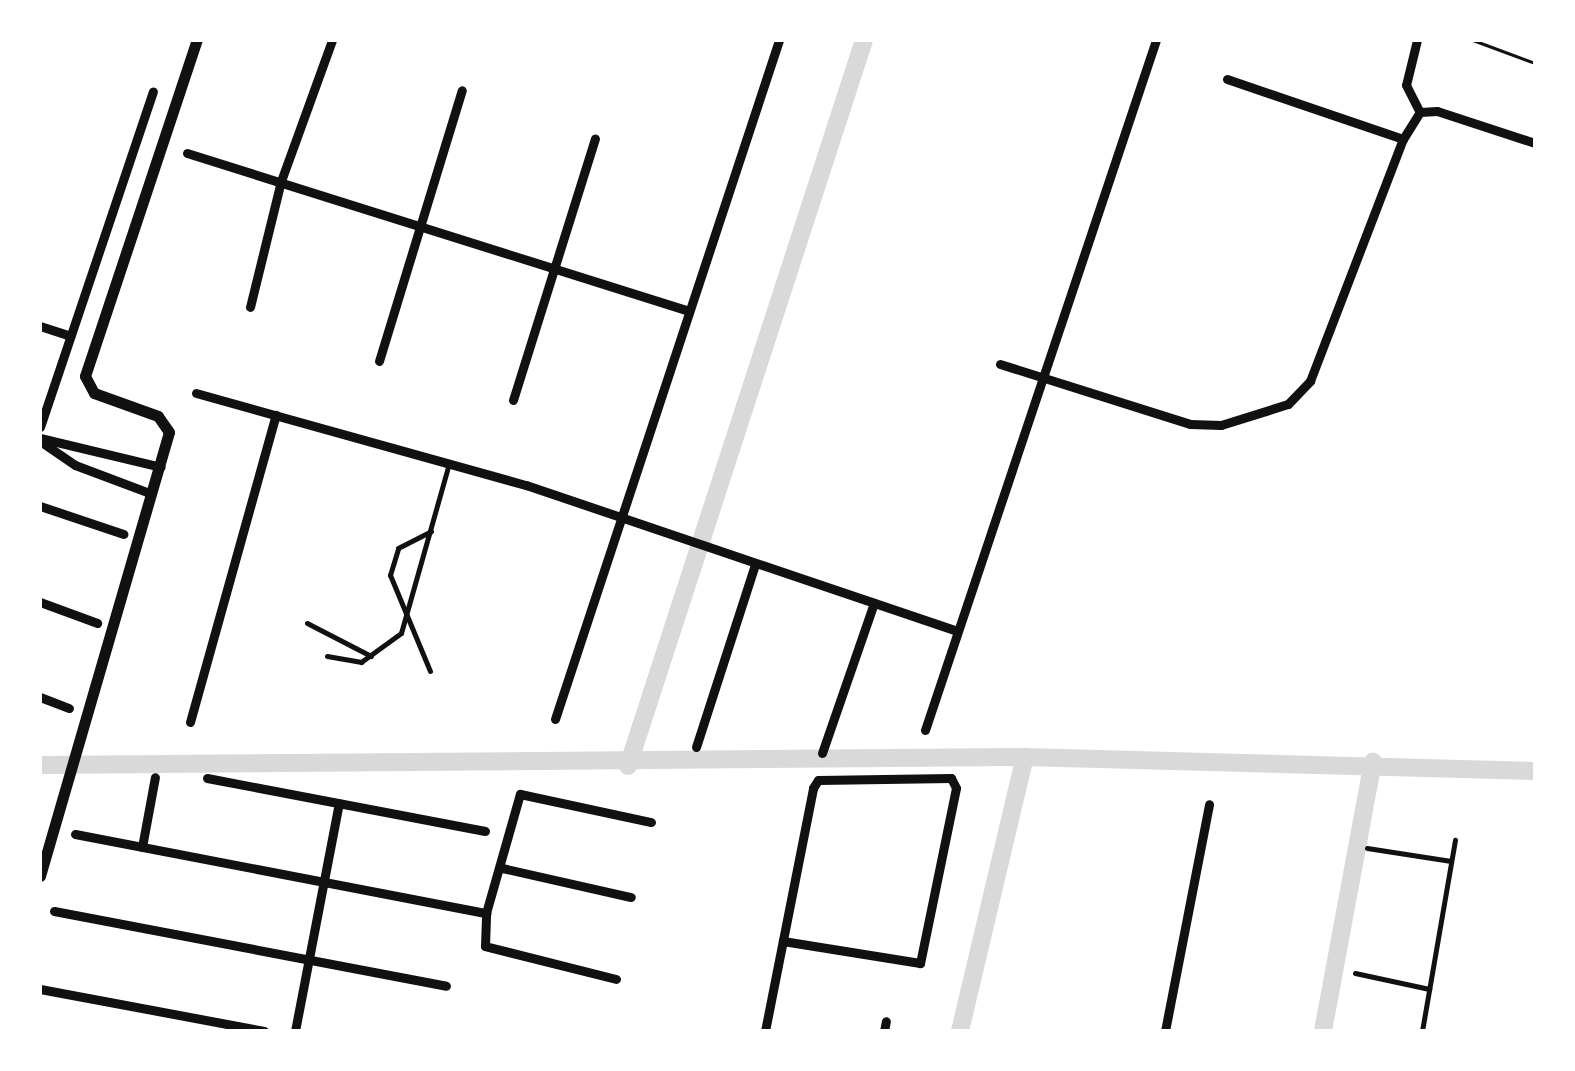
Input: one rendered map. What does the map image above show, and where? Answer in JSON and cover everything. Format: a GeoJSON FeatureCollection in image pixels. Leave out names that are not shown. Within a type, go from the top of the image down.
{"type":"FeatureCollection","features":[{"type":"Feature","properties":{"kind":"street"},"geometry":{"type":"LineString","coordinates":[[40,876],[72,748],[162,468],[163,419],[94,393],[84,376],[197,40]]}},
{"type":"Feature","properties":{"kind":"street"},"geometry":{"type":"LineString","coordinates":[[250,307],[280,181],[332,40]]}},
{"type":"Feature","properties":{"kind":"street"},"geometry":{"type":"LineString","coordinates":[[555,719],[780,40]]}},
{"type":"Feature","properties":{"kind":"street"},"geometry":{"type":"LineString","coordinates":[[925,730],[1037,376],[1156,40]]}},
{"type":"Feature","properties":{"kind":"street"},"geometry":{"type":"LineString","coordinates":[[1417,40],[1406,86],[1420,112],[1535,143]]}},
{"type":"Feature","properties":{"kind":"street"},"geometry":{"type":"LineString","coordinates":[[1227,79],[1403,139]]}},
{"type":"Feature","properties":{"kind":"street"},"geometry":{"type":"LineString","coordinates":[[40,427],[152,90]]}},
{"type":"Feature","properties":{"kind":"street"},"geometry":{"type":"LineString","coordinates":[[379,361],[462,90]]}},
{"type":"Feature","properties":{"kind":"street"},"geometry":{"type":"LineString","coordinates":[[1000,364],[1190,424],[1221,425],[1288,404],[1310,381],[1403,139],[1420,112]]}},
{"type":"Feature","properties":{"kind":"street"},"geometry":{"type":"LineString","coordinates":[[513,400],[595,139]]}},
{"type":"Feature","properties":{"kind":"street"},"geometry":{"type":"LineString","coordinates":[[187,153],[689,312]]}},
{"type":"Feature","properties":{"kind":"street"},"geometry":{"type":"LineString","coordinates":[[40,326],[70,336]]}},
{"type":"Feature","properties":{"kind":"street"},"geometry":{"type":"LineString","coordinates":[[196,393],[449,463],[957,631]]}},
{"type":"Feature","properties":{"kind":"street"},"geometry":{"type":"LineString","coordinates":[[190,722],[276,416]]}},
{"type":"Feature","properties":{"kind":"street"},"geometry":{"type":"LineString","coordinates":[[40,439],[82,441],[162,468]]}},
{"type":"Feature","properties":{"kind":"street"},"geometry":{"type":"LineString","coordinates":[[40,439],[74,466],[152,494]]}},
{"type":"Feature","properties":{"kind":"street"},"geometry":{"type":"LineString","coordinates":[[40,506],[124,534]]}},
{"type":"Feature","properties":{"kind":"street"},"geometry":{"type":"LineString","coordinates":[[696,747],[755,564]]}},
{"type":"Feature","properties":{"kind":"street"},"geometry":{"type":"LineString","coordinates":[[40,602],[97,623]]}},
{"type":"Feature","properties":{"kind":"street"},"geometry":{"type":"LineString","coordinates":[[822,754],[874,603]]}},
{"type":"Feature","properties":{"kind":"street"},"geometry":{"type":"LineString","coordinates":[[40,697],[69,708]]}},
{"type":"Feature","properties":{"kind":"street"},"geometry":{"type":"LineString","coordinates":[[142,847],[155,776]]}},
{"type":"Feature","properties":{"kind":"street"},"geometry":{"type":"LineString","coordinates":[[207,778],[485,832]]}},
{"type":"Feature","properties":{"kind":"street"},"geometry":{"type":"LineString","coordinates":[[765,1031],[783,941],[818,780],[950,778],[956,788],[920,963],[783,941]]}},
{"type":"Feature","properties":{"kind":"street"},"geometry":{"type":"LineString","coordinates":[[616,980],[485,946],[486,913],[502,868],[520,794],[651,822]]}},
{"type":"Feature","properties":{"kind":"street"},"geometry":{"type":"LineString","coordinates":[[295,1031],[339,804]]}},
{"type":"Feature","properties":{"kind":"street"},"geometry":{"type":"LineString","coordinates":[[1165,1031],[1209,804]]}},
{"type":"Feature","properties":{"kind":"street"},"geometry":{"type":"LineString","coordinates":[[74,834],[486,913]]}},
{"type":"Feature","properties":{"kind":"street"},"geometry":{"type":"LineString","coordinates":[[502,868],[631,897]]}},
{"type":"Feature","properties":{"kind":"street"},"geometry":{"type":"LineString","coordinates":[[54,911],[446,986]]}},
{"type":"Feature","properties":{"kind":"street"},"geometry":{"type":"LineString","coordinates":[[40,989],[264,1031]]}},
{"type":"Feature","properties":{"kind":"lane"},"geometry":{"type":"LineString","coordinates":[[372,657],[406,616],[449,463]]}},
{"type":"Feature","properties":{"kind":"lane"},"geometry":{"type":"LineString","coordinates":[[430,671],[406,616],[390,559],[431,531]]}},
{"type":"Feature","properties":{"kind":"lane"},"geometry":{"type":"LineString","coordinates":[[306,624],[372,657]]}},
{"type":"Feature","properties":{"kind":"lane"},"geometry":{"type":"LineString","coordinates":[[327,656],[372,657]]}},
{"type":"Feature","properties":{"kind":"lane"},"geometry":{"type":"LineString","coordinates":[[1422,1031],[1455,840]]}},
{"type":"Feature","properties":{"kind":"lane"},"geometry":{"type":"LineString","coordinates":[[1367,848],[1452,862]]}},
{"type":"Feature","properties":{"kind":"lane"},"geometry":{"type":"LineString","coordinates":[[1355,974],[1429,988]]}},
{"type":"Feature","properties":{"kind":"path"},"geometry":{"type":"LineString","coordinates":[[1473,40],[1535,62]]}},
{"type":"Feature","properties":{"kind":"waterway"},"geometry":{"type":"LineString","coordinates":[[628,766],[864,40]]}},
{"type":"Feature","properties":{"kind":"waterway"},"geometry":{"type":"LineString","coordinates":[[40,765],[1025,757],[1535,771]]}},
{"type":"Feature","properties":{"kind":"waterway"},"geometry":{"type":"LineString","coordinates":[[960,1031],[1025,757]]}},
{"type":"Feature","properties":{"kind":"waterway"},"geometry":{"type":"LineString","coordinates":[[1323,1031],[1373,762]]}}]}
